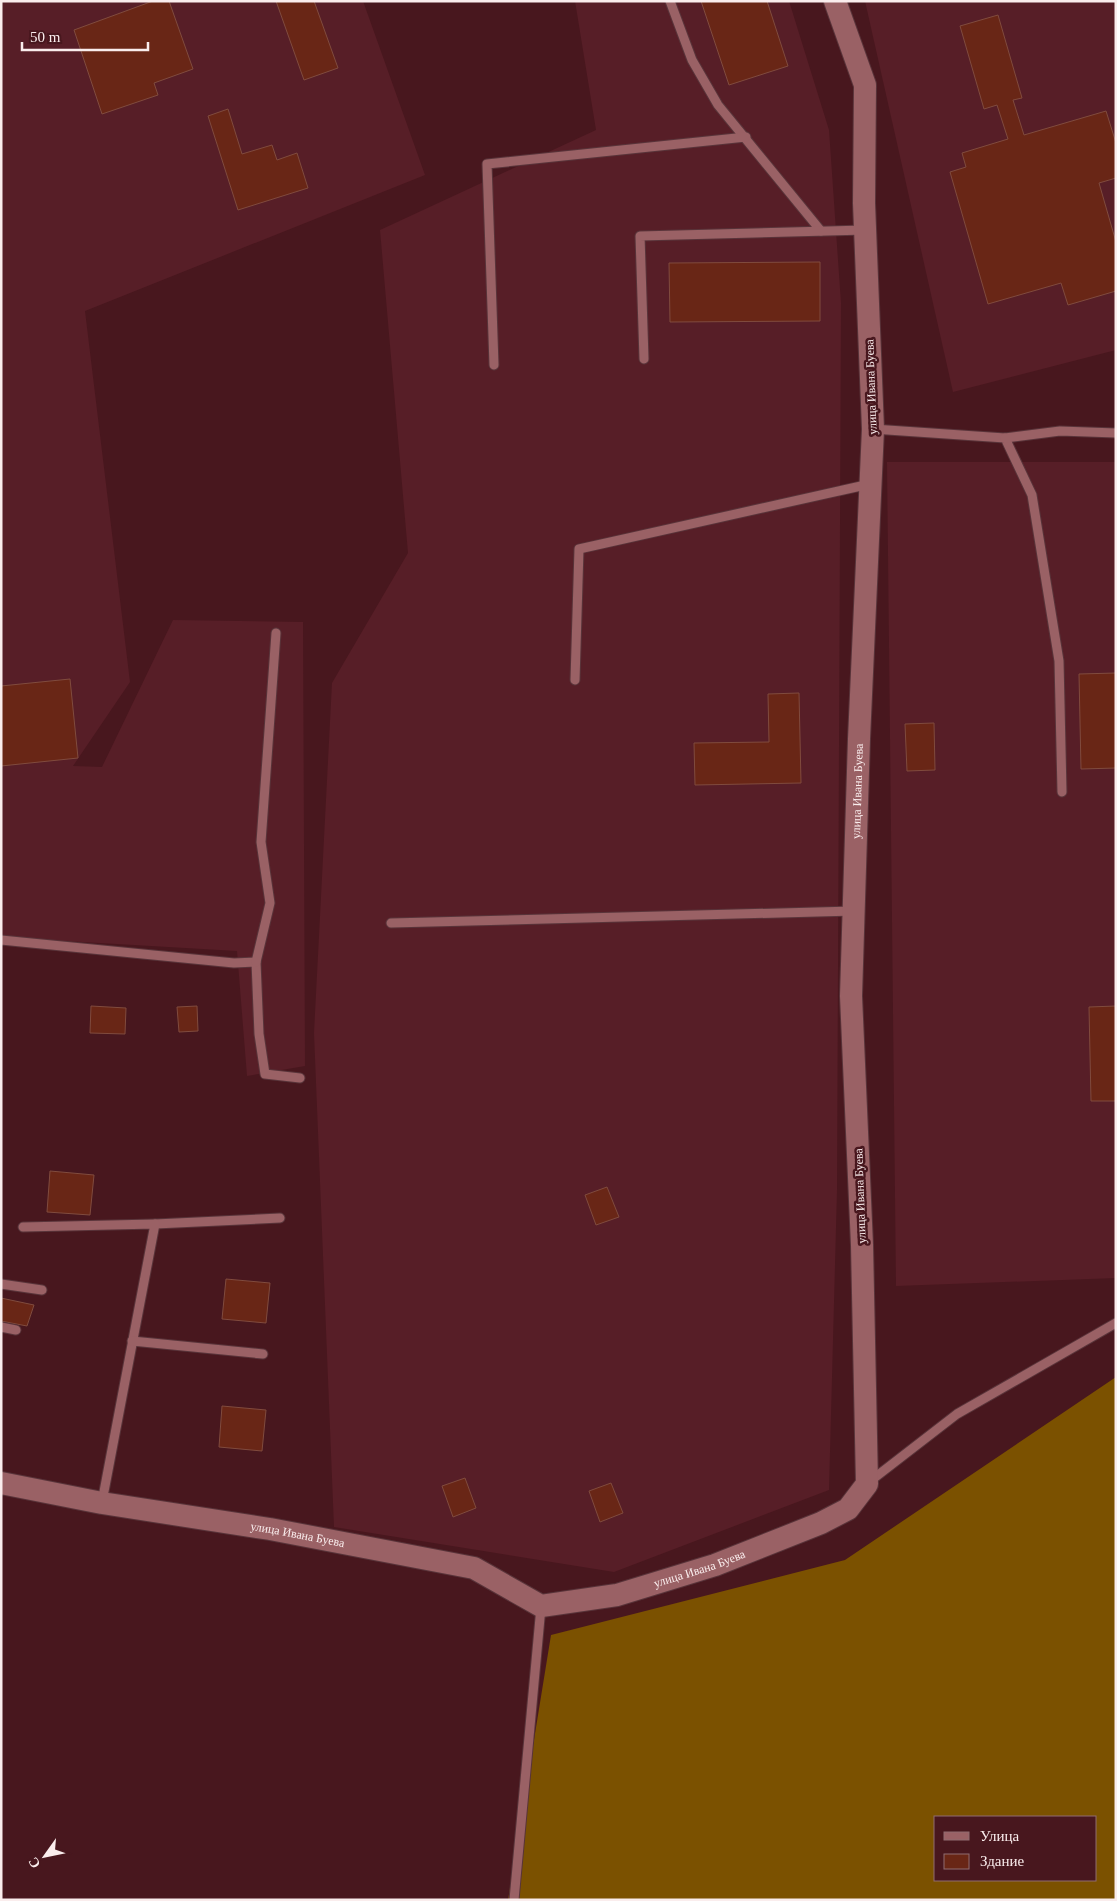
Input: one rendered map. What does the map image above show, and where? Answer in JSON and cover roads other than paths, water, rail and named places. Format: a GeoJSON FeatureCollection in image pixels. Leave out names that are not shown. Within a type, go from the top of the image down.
{"type":"FeatureCollection","features":[{"type":"Feature","properties":{"kind":"street","name":"улица Ивана Буева"},"geometry":{"type":"LineString","coordinates":[[1,1483],[102,1503],[270,1529],[474,1568],[541,1606],[617,1595],[716,1565],[821,1523],[848,1510],[867,1484],[862,1245],[851,996],[873,429],[865,230],[865,85],[835,1]]}},
{"type":"Feature","properties":{"kind":"lane"},"geometry":{"type":"LineString","coordinates":[[670,1],[692,60],[718,105],[821,231]]}},
{"type":"Feature","properties":{"kind":"lane"},"geometry":{"type":"LineString","coordinates":[[494,365],[487,164],[746,137]]}},
{"type":"Feature","properties":{"kind":"lane"},"geometry":{"type":"LineString","coordinates":[[644,359],[640,236],[865,230]]}},
{"type":"Feature","properties":{"kind":"lane"},"geometry":{"type":"LineString","coordinates":[[873,429],[1006,438],[1060,431],[1116,433]]}},
{"type":"Feature","properties":{"kind":"lane"},"geometry":{"type":"LineString","coordinates":[[1006,438],[1032,495],[1059,661],[1062,792]]}},
{"type":"Feature","properties":{"kind":"lane"},"geometry":{"type":"LineString","coordinates":[[576,680],[579,549],[870,484]]}},
{"type":"Feature","properties":{"kind":"lane"},"geometry":{"type":"LineString","coordinates":[[276,633],[262,842],[270,903],[256,962],[259,1034],[265,1074],[300,1078]]}},
{"type":"Feature","properties":{"kind":"lane"},"geometry":{"type":"LineString","coordinates":[[391,923],[854,911]]}},
{"type":"Feature","properties":{"kind":"lane"},"geometry":{"type":"LineString","coordinates":[[1,940],[234,963],[256,962]]}},
{"type":"Feature","properties":{"kind":"lane"},"geometry":{"type":"LineString","coordinates":[[23,1227],[155,1224],[280,1218]]}},
{"type":"Feature","properties":{"kind":"lane"},"geometry":{"type":"LineString","coordinates":[[102,1503],[155,1224]]}},
{"type":"Feature","properties":{"kind":"lane"},"geometry":{"type":"LineString","coordinates":[[1,1284],[42,1290]]}},
{"type":"Feature","properties":{"kind":"lane"},"geometry":{"type":"LineString","coordinates":[[867,1484],[957,1414],[1116,1323]]}},
{"type":"Feature","properties":{"kind":"lane"},"geometry":{"type":"LineString","coordinates":[[1,1327],[16,1330]]}},
{"type":"Feature","properties":{"kind":"lane"},"geometry":{"type":"LineString","coordinates":[[132,1340],[263,1354]]}},
{"type":"Feature","properties":{"kind":"lane"},"geometry":{"type":"LineString","coordinates":[[514,1900],[541,1606]]}}]}
